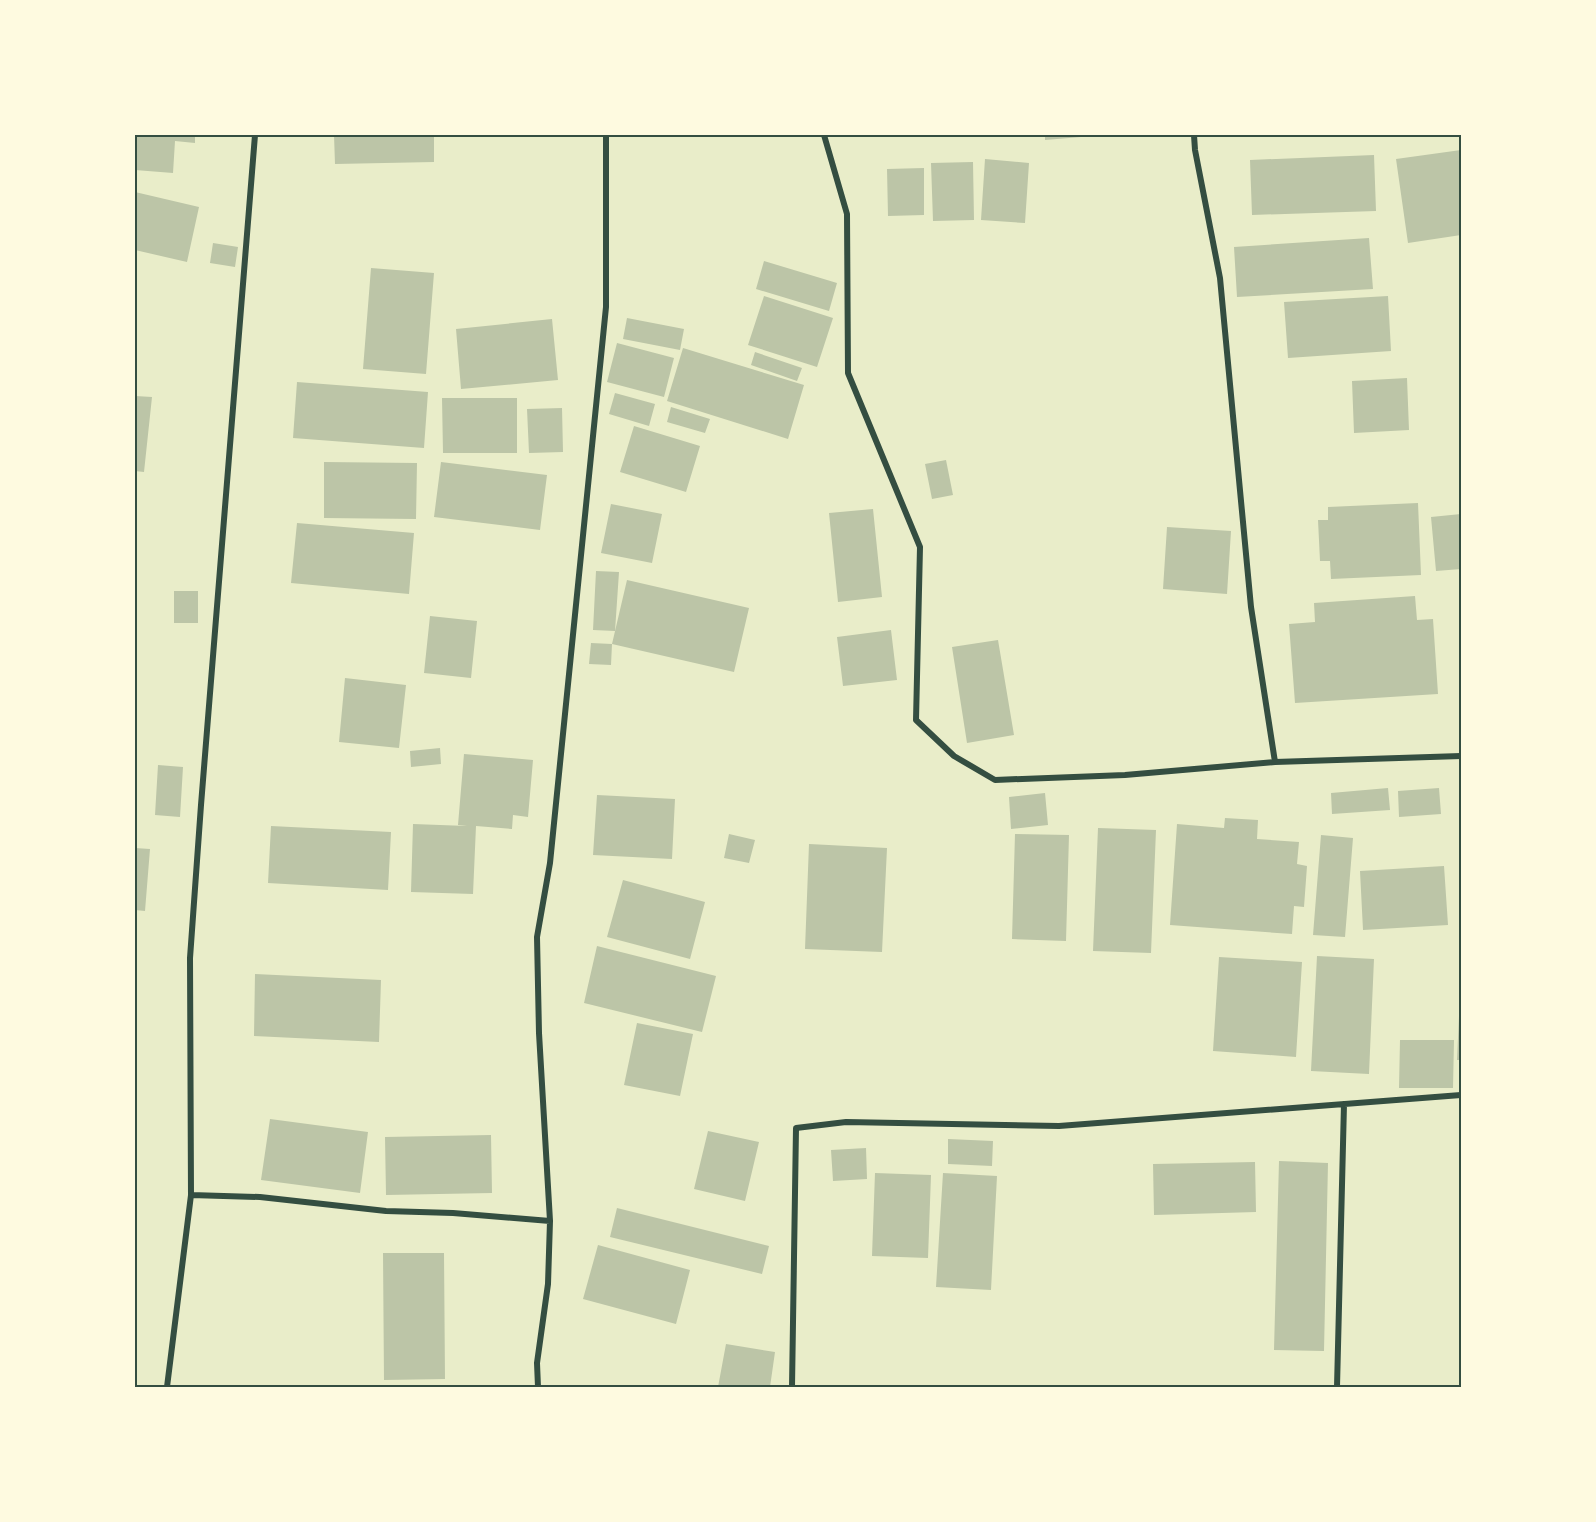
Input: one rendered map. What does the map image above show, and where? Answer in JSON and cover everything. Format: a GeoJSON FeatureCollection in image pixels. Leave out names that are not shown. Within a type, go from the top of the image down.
{"type":"FeatureCollection","features":[{"type":"Feature","properties":{"kind":"street"},"geometry":{"type":"LineString","coordinates":[[168,1387],[191,1195],[190,958],[255,135]]}},
{"type":"Feature","properties":{"kind":"street"},"geometry":{"type":"LineString","coordinates":[[538,1387],[537,1363],[548,1284],[550,1221],[539,1033],[537,937],[550,863],[606,307],[606,135]]}},
{"type":"Feature","properties":{"kind":"street"},"geometry":{"type":"LineString","coordinates":[[824,135],[847,214],[848,373],[920,547],[916,720],[954,756],[995,780],[1125,775],[1275,762],[1461,756]]}},
{"type":"Feature","properties":{"kind":"street"},"geometry":{"type":"LineString","coordinates":[[1194,135],[1220,278],[1251,607],[1275,762]]}},
{"type":"Feature","properties":{"kind":"street"},"geometry":{"type":"LineString","coordinates":[[792,1387],[796,1128],[846,1122],[1059,1126],[1461,1095]]}},
{"type":"Feature","properties":{"kind":"street"},"geometry":{"type":"LineString","coordinates":[[1337,1387],[1344,1104]]}},
{"type":"Feature","properties":{"kind":"street"},"geometry":{"type":"LineString","coordinates":[[191,1195],[260,1197],[387,1211],[453,1213],[550,1221]]}},
{"type":"Feature","properties":{"kind":"building"},"geometry":{"type":"Polygon","coordinates":[[[135,135],[195,135],[195,143],[175,141],[173,173],[135,170],[135,135]]]}},
{"type":"Feature","properties":{"kind":"building"},"geometry":{"type":"Polygon","coordinates":[[[334,135],[434,135],[434,162],[335,164],[334,135]]]}},
{"type":"Feature","properties":{"kind":"building"},"geometry":{"type":"Polygon","coordinates":[[[1045,135],[1081,135],[1081,137],[1045,140],[1045,135]]]}},
{"type":"Feature","properties":{"kind":"building"},"geometry":{"type":"Polygon","coordinates":[[[1461,150],[1461,235],[1408,243],[1396,159],[1461,150]]]}},
{"type":"Feature","properties":{"kind":"building"},"geometry":{"type":"Polygon","coordinates":[[[1374,155],[1376,211],[1252,215],[1250,160],[1374,155]]]}},
{"type":"Feature","properties":{"kind":"building"},"geometry":{"type":"Polygon","coordinates":[[[985,159],[1029,163],[1025,223],[981,220],[985,159]]]}},
{"type":"Feature","properties":{"kind":"building"},"geometry":{"type":"Polygon","coordinates":[[[973,162],[974,220],[933,221],[931,163],[973,162]]]}},
{"type":"Feature","properties":{"kind":"building"},"geometry":{"type":"Polygon","coordinates":[[[924,168],[924,215],[888,216],[887,169],[924,168]]]}},
{"type":"Feature","properties":{"kind":"building"},"geometry":{"type":"Polygon","coordinates":[[[135,192],[199,207],[187,262],[135,250],[135,192]]]}},
{"type":"Feature","properties":{"kind":"building"},"geometry":{"type":"Polygon","coordinates":[[[1369,238],[1373,289],[1237,297],[1234,247],[1369,238]]]}},
{"type":"Feature","properties":{"kind":"building"},"geometry":{"type":"Polygon","coordinates":[[[213,243],[238,247],[235,267],[210,263],[213,243]]]}},
{"type":"Feature","properties":{"kind":"building"},"geometry":{"type":"Polygon","coordinates":[[[764,261],[837,283],[829,311],[756,289],[764,261]]]}},
{"type":"Feature","properties":{"kind":"building"},"geometry":{"type":"Polygon","coordinates":[[[371,268],[434,273],[426,374],[363,369],[371,268]]]}},
{"type":"Feature","properties":{"kind":"building"},"geometry":{"type":"Polygon","coordinates":[[[764,296],[833,318],[817,367],[748,345],[764,296]]]}},
{"type":"Feature","properties":{"kind":"building"},"geometry":{"type":"Polygon","coordinates":[[[1388,296],[1391,351],[1288,358],[1284,302],[1388,296]]]}},
{"type":"Feature","properties":{"kind":"building"},"geometry":{"type":"Polygon","coordinates":[[[627,318],[684,329],[680,350],[623,339],[627,318]]]}},
{"type":"Feature","properties":{"kind":"building"},"geometry":{"type":"Polygon","coordinates":[[[552,319],[558,380],[461,389],[456,329],[552,319]]]}},
{"type":"Feature","properties":{"kind":"building"},"geometry":{"type":"Polygon","coordinates":[[[617,343],[674,358],[664,397],[607,382],[617,343]]]}},
{"type":"Feature","properties":{"kind":"building"},"geometry":{"type":"Polygon","coordinates":[[[683,348],[804,385],[788,439],[667,401],[683,348]]]}},
{"type":"Feature","properties":{"kind":"building"},"geometry":{"type":"Polygon","coordinates":[[[755,352],[802,368],[797,381],[751,365],[755,352]]]}},
{"type":"Feature","properties":{"kind":"building"},"geometry":{"type":"Polygon","coordinates":[[[1407,378],[1409,430],[1354,433],[1352,381],[1407,378]]]}},
{"type":"Feature","properties":{"kind":"building"},"geometry":{"type":"Polygon","coordinates":[[[297,382],[428,392],[424,448],[293,438],[297,382]]]}},
{"type":"Feature","properties":{"kind":"building"},"geometry":{"type":"Polygon","coordinates":[[[615,393],[655,404],[649,426],[609,414],[615,393]]]}},
{"type":"Feature","properties":{"kind":"building"},"geometry":{"type":"Polygon","coordinates":[[[135,396],[152,397],[144,472],[135,471],[135,396]]]}},
{"type":"Feature","properties":{"kind":"building"},"geometry":{"type":"Polygon","coordinates":[[[442,398],[517,398],[517,453],[443,453],[442,398]]]}},
{"type":"Feature","properties":{"kind":"building"},"geometry":{"type":"Polygon","coordinates":[[[671,407],[710,419],[705,433],[667,422],[671,407]]]}},
{"type":"Feature","properties":{"kind":"building"},"geometry":{"type":"Polygon","coordinates":[[[562,408],[563,452],[529,453],[527,409],[562,408]]]}},
{"type":"Feature","properties":{"kind":"building"},"geometry":{"type":"Polygon","coordinates":[[[634,426],[700,446],[686,492],[620,472],[634,426]]]}},
{"type":"Feature","properties":{"kind":"building"},"geometry":{"type":"Polygon","coordinates":[[[946,460],[953,495],[932,499],[925,464],[946,460]]]}},
{"type":"Feature","properties":{"kind":"building"},"geometry":{"type":"Polygon","coordinates":[[[324,462],[417,463],[416,519],[324,518],[324,462]]]}},
{"type":"Feature","properties":{"kind":"building"},"geometry":{"type":"Polygon","coordinates":[[[441,462],[547,475],[540,530],[434,517],[441,462]]]}},
{"type":"Feature","properties":{"kind":"building"},"geometry":{"type":"Polygon","coordinates":[[[1418,503],[1421,575],[1331,579],[1330,561],[1320,561],[1318,520],[1328,520],[1328,507],[1418,503]]]}},
{"type":"Feature","properties":{"kind":"building"},"geometry":{"type":"Polygon","coordinates":[[[611,504],[662,514],[652,563],[601,553],[611,504]]]}},
{"type":"Feature","properties":{"kind":"building"},"geometry":{"type":"Polygon","coordinates":[[[873,509],[882,597],[838,602],[829,513],[873,509]]]}},
{"type":"Feature","properties":{"kind":"building"},"geometry":{"type":"Polygon","coordinates":[[[1461,514],[1461,569],[1436,571],[1431,517],[1461,514]]]}},
{"type":"Feature","properties":{"kind":"building"},"geometry":{"type":"Polygon","coordinates":[[[297,523],[414,533],[409,594],[291,583],[297,523]]]}},
{"type":"Feature","properties":{"kind":"building"},"geometry":{"type":"Polygon","coordinates":[[[1167,527],[1231,531],[1227,594],[1163,589],[1167,527]]]}},
{"type":"Feature","properties":{"kind":"building"},"geometry":{"type":"Polygon","coordinates":[[[596,571],[619,572],[615,631],[593,630],[596,571]]]}},
{"type":"Feature","properties":{"kind":"building"},"geometry":{"type":"Polygon","coordinates":[[[627,580],[749,608],[734,672],[612,644],[627,580]]]}},
{"type":"Feature","properties":{"kind":"building"},"geometry":{"type":"Polygon","coordinates":[[[174,591],[198,591],[198,623],[174,623],[174,591]]]}},
{"type":"Feature","properties":{"kind":"building"},"geometry":{"type":"Polygon","coordinates":[[[1415,596],[1417,620],[1433,619],[1438,694],[1295,703],[1289,624],[1315,622],[1314,603],[1415,596]]]}},
{"type":"Feature","properties":{"kind":"building"},"geometry":{"type":"Polygon","coordinates":[[[430,616],[477,621],[471,678],[424,673],[430,616]]]}},
{"type":"Feature","properties":{"kind":"building"},"geometry":{"type":"Polygon","coordinates":[[[891,630],[897,680],[843,686],[837,637],[891,630]]]}},
{"type":"Feature","properties":{"kind":"building"},"geometry":{"type":"Polygon","coordinates":[[[998,640],[1014,735],[967,743],[952,647],[998,640]]]}},
{"type":"Feature","properties":{"kind":"building"},"geometry":{"type":"Polygon","coordinates":[[[591,643],[612,644],[611,665],[589,664],[591,643]]]}},
{"type":"Feature","properties":{"kind":"building"},"geometry":{"type":"Polygon","coordinates":[[[345,678],[406,685],[399,748],[339,742],[345,678]]]}},
{"type":"Feature","properties":{"kind":"building"},"geometry":{"type":"Polygon","coordinates":[[[440,748],[441,764],[411,767],[410,751],[440,748]]]}},
{"type":"Feature","properties":{"kind":"building"},"geometry":{"type":"Polygon","coordinates":[[[464,754],[533,760],[528,817],[513,815],[512,829],[476,826],[473,894],[411,892],[413,824],[467,826],[458,825],[464,754]]]}},
{"type":"Feature","properties":{"kind":"building"},"geometry":{"type":"Polygon","coordinates":[[[158,765],[183,767],[180,817],[155,815],[158,765]]]}},
{"type":"Feature","properties":{"kind":"building"},"geometry":{"type":"Polygon","coordinates":[[[1388,788],[1390,810],[1332,814],[1331,793],[1388,788]]]}},
{"type":"Feature","properties":{"kind":"building"},"geometry":{"type":"Polygon","coordinates":[[[1439,788],[1441,814],[1399,817],[1398,791],[1439,788]]]}},
{"type":"Feature","properties":{"kind":"building"},"geometry":{"type":"Polygon","coordinates":[[[1045,793],[1048,825],[1011,829],[1009,797],[1045,793]]]}},
{"type":"Feature","properties":{"kind":"building"},"geometry":{"type":"Polygon","coordinates":[[[597,795],[675,799],[672,859],[593,855],[597,795]]]}},
{"type":"Feature","properties":{"kind":"building"},"geometry":{"type":"Polygon","coordinates":[[[1225,818],[1258,820],[1257,839],[1299,842],[1297,864],[1307,866],[1304,907],[1294,906],[1292,934],[1170,925],[1177,824],[1224,828],[1225,818]]]}},
{"type":"Feature","properties":{"kind":"building"},"geometry":{"type":"Polygon","coordinates":[[[271,826],[391,832],[388,890],[268,883],[271,826]]]}},
{"type":"Feature","properties":{"kind":"building"},"geometry":{"type":"Polygon","coordinates":[[[1098,828],[1156,830],[1151,953],[1093,951],[1098,828]]]}},
{"type":"Feature","properties":{"kind":"building"},"geometry":{"type":"Polygon","coordinates":[[[729,834],[755,840],[749,863],[724,858],[729,834]]]}},
{"type":"Feature","properties":{"kind":"building"},"geometry":{"type":"Polygon","coordinates":[[[1015,834],[1069,835],[1066,941],[1012,939],[1015,834]]]}},
{"type":"Feature","properties":{"kind":"building"},"geometry":{"type":"Polygon","coordinates":[[[1321,835],[1353,838],[1345,937],[1313,935],[1321,835]]]}},
{"type":"Feature","properties":{"kind":"building"},"geometry":{"type":"Polygon","coordinates":[[[809,844],[887,848],[882,952],[805,949],[809,844]]]}},
{"type":"Feature","properties":{"kind":"building"},"geometry":{"type":"Polygon","coordinates":[[[135,848],[150,849],[145,911],[135,910],[135,848]]]}},
{"type":"Feature","properties":{"kind":"building"},"geometry":{"type":"Polygon","coordinates":[[[1444,866],[1448,925],[1363,930],[1360,871],[1444,866]]]}},
{"type":"Feature","properties":{"kind":"building"},"geometry":{"type":"Polygon","coordinates":[[[623,880],[705,902],[690,959],[607,937],[623,880]]]}},
{"type":"Feature","properties":{"kind":"building"},"geometry":{"type":"Polygon","coordinates":[[[597,946],[716,976],[702,1032],[584,1003],[597,946]]]}},
{"type":"Feature","properties":{"kind":"building"},"geometry":{"type":"Polygon","coordinates":[[[1317,956],[1374,959],[1369,1074],[1311,1071],[1317,956]]]}},
{"type":"Feature","properties":{"kind":"building"},"geometry":{"type":"Polygon","coordinates":[[[1219,957],[1302,962],[1296,1057],[1213,1051],[1219,957]]]}},
{"type":"Feature","properties":{"kind":"building"},"geometry":{"type":"Polygon","coordinates":[[[255,974],[381,980],[379,1042],[254,1036],[255,974]]]}},
{"type":"Feature","properties":{"kind":"building"},"geometry":{"type":"Polygon","coordinates":[[[1459,1016],[1461,1016],[1461,1060],[1457,1060],[1459,1016]]]}},
{"type":"Feature","properties":{"kind":"building"},"geometry":{"type":"Polygon","coordinates":[[[637,1023],[693,1034],[680,1096],[624,1085],[637,1023]]]}},
{"type":"Feature","properties":{"kind":"building"},"geometry":{"type":"Polygon","coordinates":[[[1400,1040],[1454,1040],[1453,1088],[1399,1088],[1400,1040]]]}},
{"type":"Feature","properties":{"kind":"building"},"geometry":{"type":"Polygon","coordinates":[[[270,1119],[368,1132],[360,1193],[261,1180],[270,1119]]]}},
{"type":"Feature","properties":{"kind":"building"},"geometry":{"type":"Polygon","coordinates":[[[708,1131],[759,1142],[745,1201],[694,1189],[708,1131]]]}},
{"type":"Feature","properties":{"kind":"building"},"geometry":{"type":"Polygon","coordinates":[[[491,1135],[492,1193],[386,1195],[385,1137],[491,1135]]]}},
{"type":"Feature","properties":{"kind":"building"},"geometry":{"type":"Polygon","coordinates":[[[948,1139],[993,1141],[992,1166],[948,1164],[948,1139]]]}},
{"type":"Feature","properties":{"kind":"building"},"geometry":{"type":"Polygon","coordinates":[[[866,1148],[867,1179],[833,1181],[831,1150],[866,1148]]]}},
{"type":"Feature","properties":{"kind":"building"},"geometry":{"type":"Polygon","coordinates":[[[1279,1161],[1328,1163],[1324,1351],[1274,1350],[1279,1161]]]}},
{"type":"Feature","properties":{"kind":"building"},"geometry":{"type":"Polygon","coordinates":[[[1255,1162],[1256,1212],[1154,1215],[1153,1164],[1255,1162]]]}},
{"type":"Feature","properties":{"kind":"building"},"geometry":{"type":"Polygon","coordinates":[[[875,1173],[931,1175],[928,1258],[872,1256],[875,1173]]]}},
{"type":"Feature","properties":{"kind":"building"},"geometry":{"type":"Polygon","coordinates":[[[943,1173],[997,1176],[991,1290],[936,1287],[943,1173]]]}},
{"type":"Feature","properties":{"kind":"building"},"geometry":{"type":"Polygon","coordinates":[[[617,1208],[769,1246],[762,1274],[610,1237],[617,1208]]]}},
{"type":"Feature","properties":{"kind":"building"},"geometry":{"type":"Polygon","coordinates":[[[598,1245],[690,1270],[676,1324],[583,1299],[598,1245]]]}},
{"type":"Feature","properties":{"kind":"building"},"geometry":{"type":"Polygon","coordinates":[[[383,1253],[444,1253],[445,1379],[384,1380],[383,1253]]]}},
{"type":"Feature","properties":{"kind":"building"},"geometry":{"type":"Polygon","coordinates":[[[726,1344],[775,1352],[770,1387],[718,1387],[726,1344]]]}}]}
